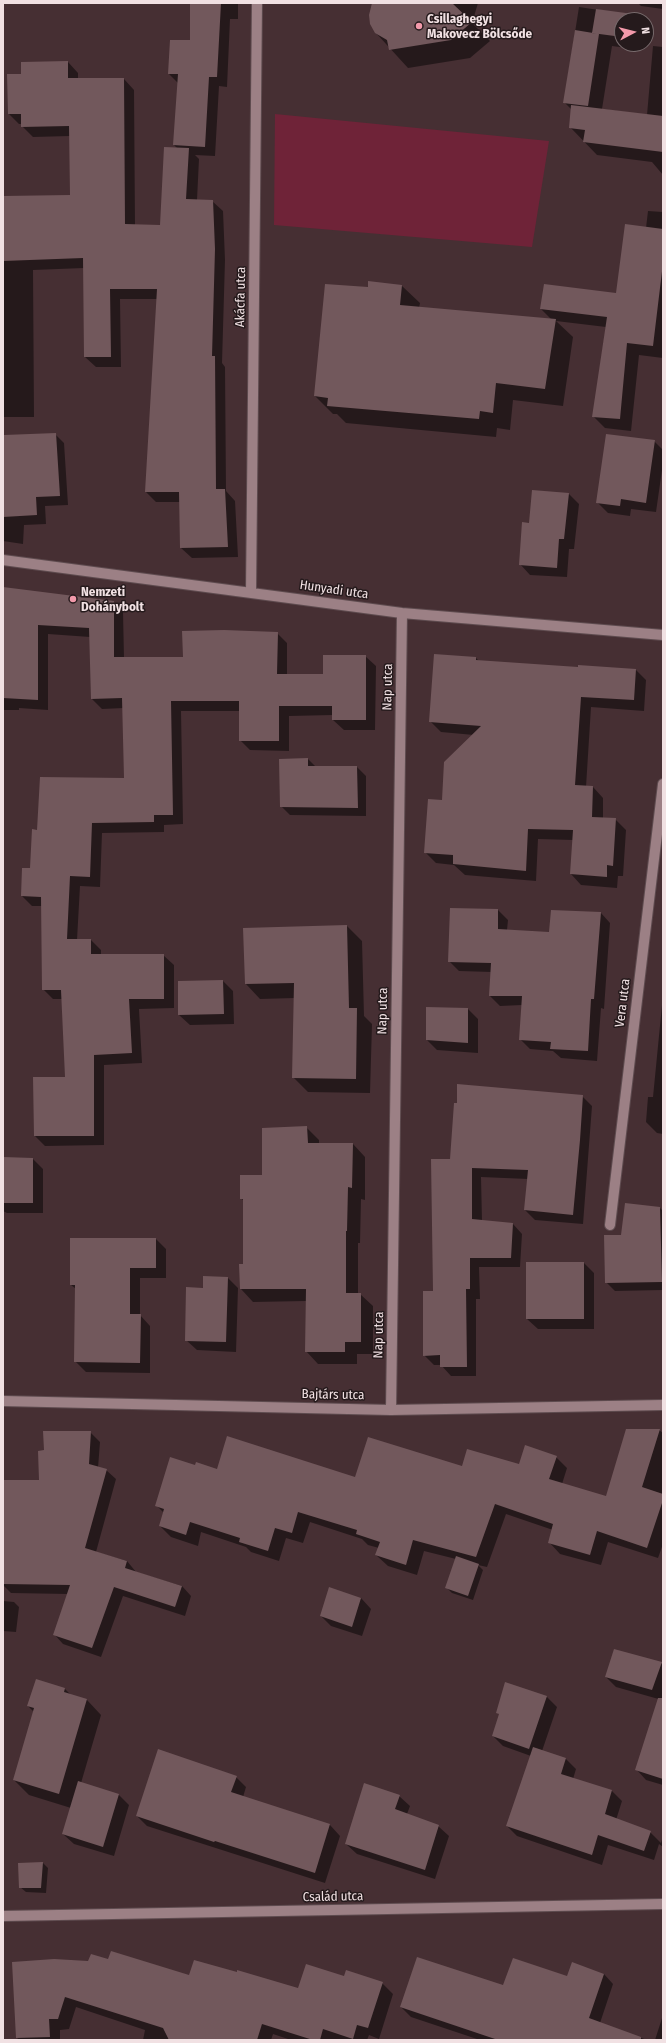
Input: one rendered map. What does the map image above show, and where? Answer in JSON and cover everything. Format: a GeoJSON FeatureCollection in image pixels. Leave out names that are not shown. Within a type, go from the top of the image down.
{"type":"FeatureCollection","features":[{"type":"Feature","properties":{"kind":"street","name":"Akácfa utca"},"geometry":{"type":"LineString","coordinates":[[251,592],[257,3]]}},
{"type":"Feature","properties":{"kind":"street","name":"Hunyadi utca"},"geometry":{"type":"LineString","coordinates":[[3,560],[402,613],[663,635]]}},
{"type":"Feature","properties":{"kind":"street","name":"Nap utca"},"geometry":{"type":"LineString","coordinates":[[390,1410],[402,613]]}},
{"type":"Feature","properties":{"kind":"street","name":"Vera utca"},"geometry":{"type":"LineString","coordinates":[[610,1225],[663,784]]}},
{"type":"Feature","properties":{"kind":"street","name":"Bajtárs utca"},"geometry":{"type":"LineString","coordinates":[[3,1401],[390,1410],[663,1404]]}},
{"type":"Feature","properties":{"kind":"street","name":"Család utca"},"geometry":{"type":"LineString","coordinates":[[3,1916],[663,1904]]}},
{"type":"Feature","properties":{"kind":"shaded area"},"geometry":{"type":"Polygon","coordinates":[[[275,114],[549,141],[532,247],[274,225],[275,114]]]}},
{"type":"Feature","properties":{"kind":"building"},"geometry":{"type":"Polygon","coordinates":[[[190,3],[221,3],[217,77],[209,77],[205,147],[173,145],[178,74],[168,74],[170,40],[190,40],[190,3]]]}},
{"type":"Feature","properties":{"kind":"building","name":"Csillaghegyi Makovecz Bölcsőde"},"geometry":{"type":"Polygon","coordinates":[[[372,3],[452,3],[472,22],[451,40],[389,50],[387,40],[375,33],[370,24],[369,15],[372,3]]]}},
{"type":"Feature","properties":{"kind":"building"},"geometry":{"type":"Polygon","coordinates":[[[596,9],[618,12],[614,12],[614,36],[592,33],[596,9]]]}},
{"type":"Feature","properties":{"kind":"building"},"geometry":{"type":"Polygon","coordinates":[[[575,30],[599,34],[588,106],[563,103],[575,30]]]}},
{"type":"Feature","properties":{"kind":"building"},"geometry":{"type":"Polygon","coordinates":[[[68,61],[68,78],[124,78],[125,224],[160,225],[164,147],[189,148],[186,199],[213,200],[215,249],[212,356],[215,356],[216,489],[225,489],[228,547],[180,548],[179,492],[145,492],[157,289],[110,289],[111,357],[84,357],[83,258],[3,261],[3,196],[70,195],[69,126],[21,127],[21,114],[8,114],[7,74],[21,74],[21,62],[68,61]]]}},
{"type":"Feature","properties":{"kind":"building"},"geometry":{"type":"Polygon","coordinates":[[[571,105],[663,116],[663,152],[583,142],[585,130],[569,128],[571,105]]]}},
{"type":"Feature","properties":{"kind":"building"},"geometry":{"type":"Polygon","coordinates":[[[625,224],[663,229],[663,263],[653,346],[627,343],[620,419],[592,417],[607,317],[540,309],[544,284],[616,293],[625,224]]]}},
{"type":"Feature","properties":{"kind":"building"},"geometry":{"type":"Polygon","coordinates":[[[368,281],[402,285],[400,305],[556,319],[545,389],[496,383],[493,413],[480,411],[479,419],[327,406],[328,398],[314,396],[325,284],[368,287],[368,281]]]}},
{"type":"Feature","properties":{"kind":"building"},"geometry":{"type":"Polygon","coordinates":[[[56,433],[60,496],[36,497],[37,515],[3,517],[4,435],[56,433]]]}},
{"type":"Feature","properties":{"kind":"building"},"geometry":{"type":"Polygon","coordinates":[[[606,434],[655,440],[646,503],[621,499],[620,506],[596,503],[606,434]]]}},
{"type":"Feature","properties":{"kind":"building"},"geometry":{"type":"Polygon","coordinates":[[[532,490],[569,493],[564,539],[559,539],[557,568],[519,565],[522,522],[529,523],[532,490]]]}},
{"type":"Feature","properties":{"kind":"building"},"geometry":{"type":"Polygon","coordinates":[[[3,587],[114,601],[114,657],[183,657],[182,631],[224,630],[278,632],[277,674],[323,674],[323,655],[366,655],[366,720],[332,720],[332,706],[279,706],[279,741],[239,741],[239,701],[171,701],[173,815],[154,815],[154,822],[92,823],[90,877],[70,876],[67,939],[91,939],[91,954],[164,954],[164,999],[129,999],[132,1053],[94,1055],[94,1136],[34,1136],[33,1077],[65,1077],[61,990],[42,990],[41,897],[21,896],[22,868],[30,868],[32,829],[37,830],[40,777],[124,778],[122,698],[91,699],[89,628],[38,625],[38,700],[3,698],[3,587]]]}},
{"type":"Feature","properties":{"kind":"building"},"geometry":{"type":"Polygon","coordinates":[[[434,654],[476,657],[476,660],[578,667],[578,665],[636,669],[634,700],[581,697],[575,785],[593,786],[592,817],[616,818],[613,866],[607,865],[607,877],[570,874],[573,830],[528,829],[526,871],[453,864],[453,855],[424,853],[428,799],[442,800],[444,762],[481,726],[429,722],[434,654]]]}},
{"type":"Feature","properties":{"kind":"building"},"geometry":{"type":"Polygon","coordinates":[[[308,758],[308,766],[357,766],[358,808],[280,807],[279,759],[308,758]]]}},
{"type":"Feature","properties":{"kind":"building"},"geometry":{"type":"Polygon","coordinates":[[[450,908],[498,909],[498,929],[549,932],[551,910],[601,912],[594,999],[591,999],[588,1051],[550,1049],[551,1042],[519,1040],[522,996],[489,996],[491,963],[448,962],[450,908]]]}},
{"type":"Feature","properties":{"kind":"building"},"geometry":{"type":"Polygon","coordinates":[[[347,925],[349,1008],[357,1008],[356,1079],[292,1078],[294,983],[245,984],[243,928],[347,925]]]}},
{"type":"Feature","properties":{"kind":"building"},"geometry":{"type":"Polygon","coordinates":[[[223,980],[224,1014],[178,1015],[178,981],[223,980]]]}},
{"type":"Feature","properties":{"kind":"building"},"geometry":{"type":"Polygon","coordinates":[[[426,1007],[468,1008],[468,1043],[426,1040],[426,1007]]]}},
{"type":"Feature","properties":{"kind":"building"},"geometry":{"type":"Polygon","coordinates":[[[457,1084],[583,1095],[573,1215],[524,1210],[528,1170],[472,1168],[472,1219],[513,1223],[511,1258],[470,1258],[470,1289],[466,1289],[467,1367],[440,1367],[440,1355],[423,1356],[423,1291],[433,1291],[431,1159],[450,1159],[454,1103],[457,1103],[457,1084]]]}},
{"type":"Feature","properties":{"kind":"building"},"geometry":{"type":"Polygon","coordinates":[[[307,1126],[308,1143],[353,1143],[352,1188],[348,1187],[346,1293],[361,1293],[361,1342],[345,1342],[345,1352],[305,1352],[306,1289],[240,1289],[239,1264],[243,1264],[243,1199],[240,1199],[240,1175],[262,1175],[262,1128],[307,1126]]]}},
{"type":"Feature","properties":{"kind":"building"},"geometry":{"type":"Polygon","coordinates":[[[3,1157],[33,1158],[33,1203],[3,1203],[3,1157]]]}},
{"type":"Feature","properties":{"kind":"building"},"geometry":{"type":"Polygon","coordinates":[[[625,1203],[660,1207],[662,1282],[605,1283],[604,1235],[621,1235],[625,1203]]]}},
{"type":"Feature","properties":{"kind":"building"},"geometry":{"type":"Polygon","coordinates":[[[70,1238],[156,1238],[156,1268],[130,1268],[130,1314],[141,1314],[140,1363],[74,1362],[75,1285],[70,1285],[70,1238]]]}},
{"type":"Feature","properties":{"kind":"building"},"geometry":{"type":"Polygon","coordinates":[[[526,1262],[584,1262],[584,1319],[526,1319],[526,1262]]]}},
{"type":"Feature","properties":{"kind":"building"},"geometry":{"type":"Polygon","coordinates":[[[203,1276],[228,1277],[226,1342],[185,1341],[186,1287],[203,1288],[203,1276]]]}},
{"type":"Feature","properties":{"kind":"building"},"geometry":{"type":"Polygon","coordinates":[[[626,1429],[660,1429],[642,1487],[663,1494],[663,1500],[647,1548],[597,1531],[590,1555],[548,1543],[553,1524],[495,1504],[476,1557],[413,1540],[406,1565],[375,1555],[380,1542],[356,1534],[357,1530],[298,1512],[292,1533],[275,1528],[268,1551],[239,1542],[240,1538],[190,1522],[186,1535],[159,1526],[164,1509],[155,1506],[170,1457],[195,1465],[196,1462],[217,1469],[227,1436],[355,1477],[368,1437],[462,1466],[467,1449],[519,1464],[525,1445],[557,1456],[549,1479],[606,1496],[626,1429]]]}},
{"type":"Feature","properties":{"kind":"building"},"geometry":{"type":"Polygon","coordinates":[[[43,1431],[91,1431],[89,1464],[107,1469],[85,1548],[127,1561],[125,1568],[182,1586],[175,1607],[114,1587],[92,1648],[53,1635],[70,1585],[3,1584],[3,1480],[39,1480],[38,1451],[44,1450],[43,1431]]]}},
{"type":"Feature","properties":{"kind":"building"},"geometry":{"type":"Polygon","coordinates":[[[456,1556],[479,1564],[468,1596],[445,1588],[456,1556]]]}},
{"type":"Feature","properties":{"kind":"building"},"geometry":{"type":"Polygon","coordinates":[[[329,1587],[361,1598],[352,1627],[320,1616],[329,1587]]]}},
{"type":"Feature","properties":{"kind":"building"},"geometry":{"type":"Polygon","coordinates":[[[614,1649],[662,1662],[652,1690],[605,1677],[614,1649]]]}},
{"type":"Feature","properties":{"kind":"building"},"geometry":{"type":"Polygon","coordinates":[[[36,1679],[65,1688],[64,1692],[87,1699],[59,1794],[13,1780],[34,1708],[27,1706],[36,1679]]]}},
{"type":"Feature","properties":{"kind":"building"},"geometry":{"type":"Polygon","coordinates":[[[505,1682],[547,1696],[529,1749],[492,1736],[499,1714],[496,1713],[505,1682]]]}},
{"type":"Feature","properties":{"kind":"building"},"geometry":{"type":"Polygon","coordinates":[[[658,1698],[663,1698],[663,1779],[635,1770],[658,1698]]]}},
{"type":"Feature","properties":{"kind":"building"},"geometry":{"type":"Polygon","coordinates":[[[533,1747],[566,1758],[561,1774],[612,1790],[605,1814],[651,1831],[644,1851],[598,1835],[592,1855],[506,1826],[533,1747]]]}},
{"type":"Feature","properties":{"kind":"building"},"geometry":{"type":"Polygon","coordinates":[[[158,1749],[237,1776],[231,1792],[330,1824],[315,1873],[136,1816],[158,1749]]]}},
{"type":"Feature","properties":{"kind":"building"},"geometry":{"type":"Polygon","coordinates":[[[78,1781],[119,1794],[103,1847],[62,1834],[78,1781]]]}},
{"type":"Feature","properties":{"kind":"building"},"geometry":{"type":"Polygon","coordinates":[[[364,1783],[400,1795],[395,1809],[439,1825],[425,1870],[345,1844],[364,1783]]]}},
{"type":"Feature","properties":{"kind":"building"},"geometry":{"type":"Polygon","coordinates":[[[43,1862],[41,1888],[19,1888],[18,1863],[43,1862]]]}},
{"type":"Feature","properties":{"kind":"building"},"geometry":{"type":"Polygon","coordinates":[[[111,1951],[189,1975],[194,1960],[237,1972],[237,1970],[298,1988],[306,1964],[344,1976],[346,1970],[383,1982],[368,2028],[357,2025],[353,2039],[323,2029],[320,2040],[313,2040],[262,2024],[257,2040],[169,2040],[163,2028],[65,1997],[58,2019],[49,2019],[50,2037],[16,2038],[12,1962],[54,1959],[88,1961],[91,1954],[108,1959],[111,1951]]]}},
{"type":"Feature","properties":{"kind":"building"},"geometry":{"type":"Polygon","coordinates":[[[417,1957],[503,1985],[513,1958],[567,1976],[572,1962],[604,1974],[589,2018],[641,2037],[641,2040],[498,2040],[400,2007],[417,1957]]]}},
{"type":"Feature","properties":{"kind":"place","name":"Csillaghegyi Makovecz Bölcsőde"},"geometry":{"type":"Point","coordinates":[419,26]}},
{"type":"Feature","properties":{"kind":"place","name":"Nemzeti Dohánybolt"},"geometry":{"type":"Point","coordinates":[73,599]}}]}
